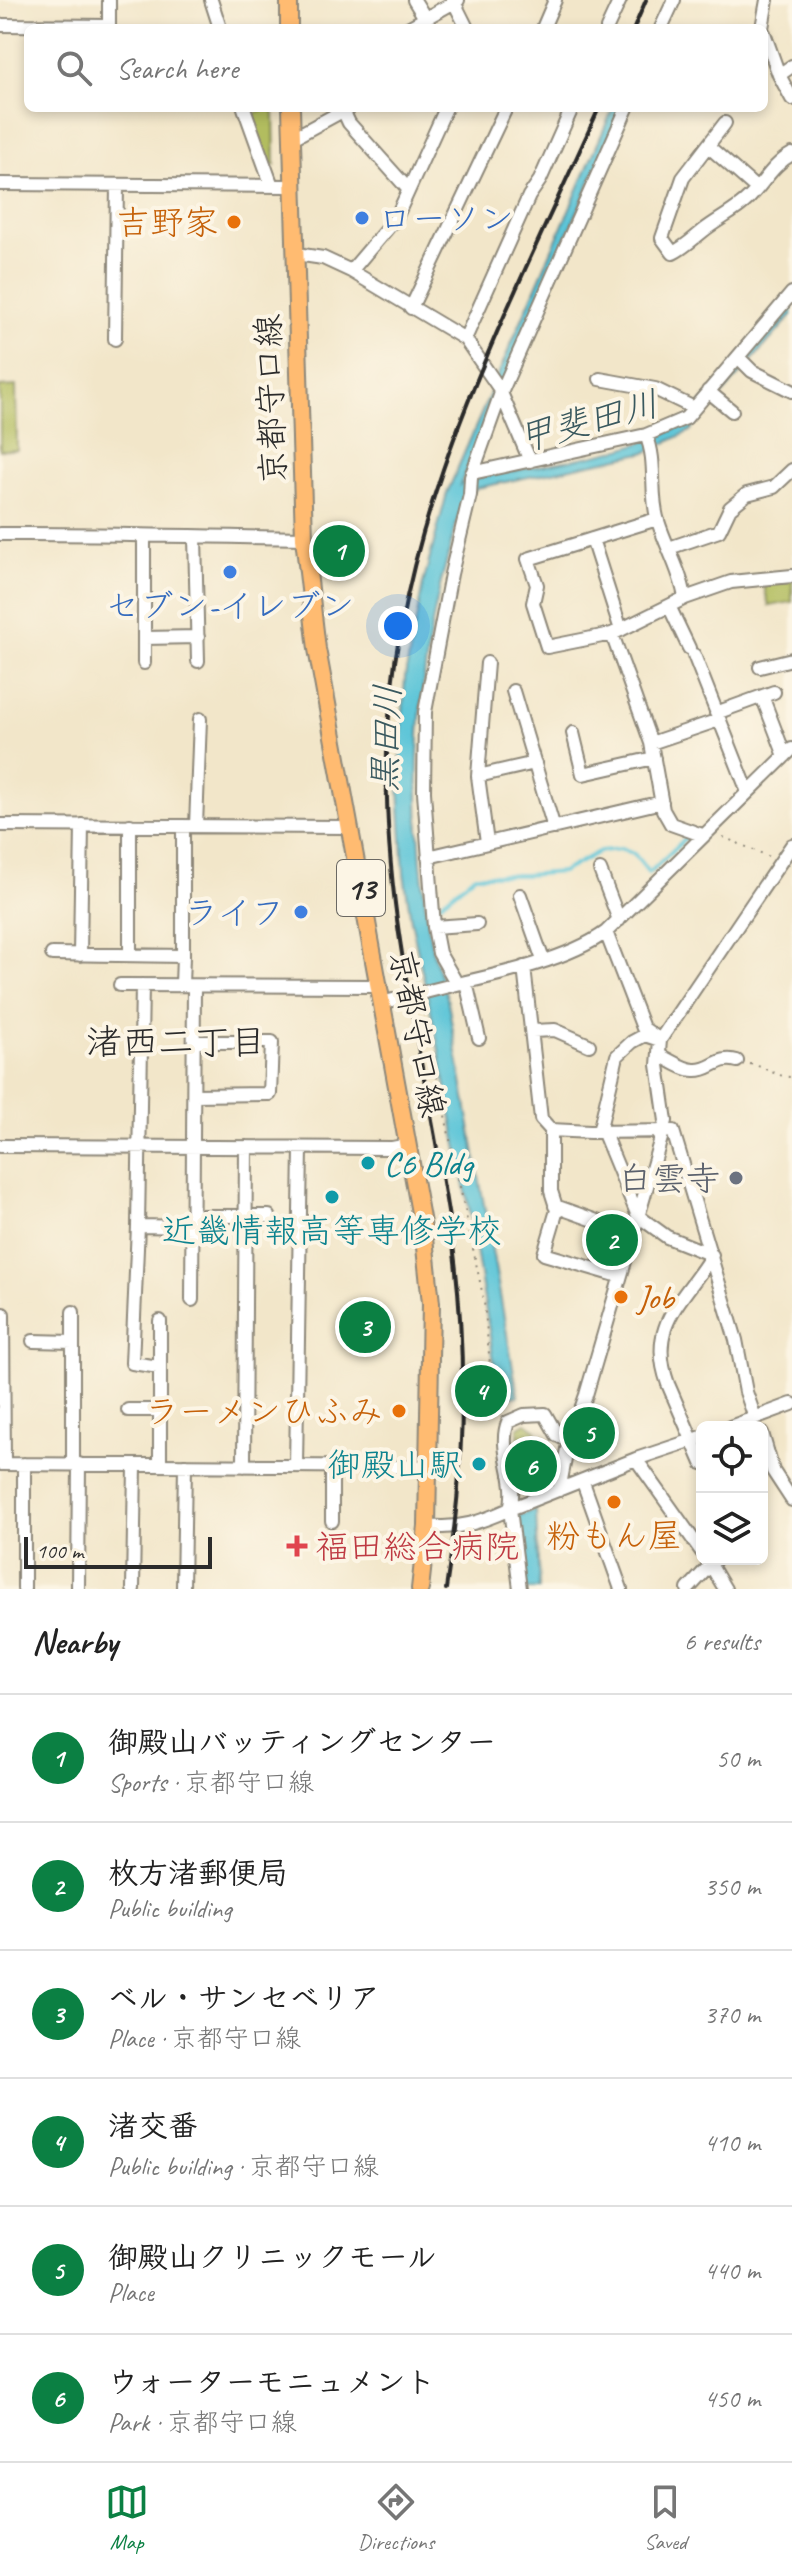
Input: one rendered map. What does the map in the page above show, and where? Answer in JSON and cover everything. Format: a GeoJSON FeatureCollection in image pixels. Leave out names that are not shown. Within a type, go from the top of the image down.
{"type":"FeatureCollection","features":[{"type":"Feature","properties":{"kind":"main road"},"geometry":{"type":"LineString","coordinates":[[289,0],[289,24]]}},
{"type":"Feature","properties":{"kind":"main road","name":"京都守口線"},"geometry":{"type":"LineString","coordinates":[[291,112],[304,538],[317,649],[423,1229],[431,1303],[427,1526],[420,1589]]}},
{"type":"Feature","properties":{"kind":"street"},"geometry":{"type":"LineString","coordinates":[[109,0],[109,24]]}},
{"type":"Feature","properties":{"kind":"street"},"geometry":{"type":"LineString","coordinates":[[211,0],[219,24]]}},
{"type":"Feature","properties":{"kind":"street"},"geometry":{"type":"LineString","coordinates":[[414,0],[425,18]]}},
{"type":"Feature","properties":{"kind":"street"},"geometry":{"type":"LineString","coordinates":[[545,24],[555,0]]}},
{"type":"Feature","properties":{"kind":"street"},"geometry":{"type":"LineString","coordinates":[[609,24],[620,0]]}},
{"type":"Feature","properties":{"kind":"street"},"geometry":{"type":"LineString","coordinates":[[663,24],[674,0]]}},
{"type":"Feature","properties":{"kind":"street"},"geometry":{"type":"LineString","coordinates":[[764,24],[767,0]]}},
{"type":"Feature","properties":{"kind":"street"},"geometry":{"type":"LineString","coordinates":[[415,24],[455,1],[465,24]]}},
{"type":"Feature","properties":{"kind":"street"},"geometry":{"type":"LineString","coordinates":[[0,25],[24,25]]}},
{"type":"Feature","properties":{"kind":"street"},"geometry":{"type":"LineString","coordinates":[[768,45],[792,99]]}},
{"type":"Feature","properties":{"kind":"street"},"geometry":{"type":"LineString","coordinates":[[779,75],[792,66]]}},
{"type":"Feature","properties":{"kind":"street"},"geometry":{"type":"LineString","coordinates":[[245,112],[272,186]]}},
{"type":"Feature","properties":{"kind":"street"},"geometry":{"type":"LineString","coordinates":[[291,139],[339,112]]}},
{"type":"Feature","properties":{"kind":"street"},"geometry":{"type":"LineString","coordinates":[[345,112],[349,123],[408,189]]}},
{"type":"Feature","properties":{"kind":"street"},"geometry":{"type":"LineString","coordinates":[[351,271],[396,218],[444,112]]}},
{"type":"Feature","properties":{"kind":"street"},"geometry":{"type":"LineString","coordinates":[[411,308],[504,112]]}},
{"type":"Feature","properties":{"kind":"street"},"geometry":{"type":"LineString","coordinates":[[465,339],[570,112]]}},
{"type":"Feature","properties":{"kind":"street"},"geometry":{"type":"LineString","coordinates":[[479,1038],[439,953],[434,927],[424,792],[425,712],[451,574],[470,495],[471,475],[500,390],[625,112]]}},
{"type":"Feature","properties":{"kind":"street"},"geometry":{"type":"LineString","coordinates":[[725,123],[683,178],[662,238],[673,253],[688,245],[705,229],[733,214],[777,162],[792,154]]}},
{"type":"Feature","properties":{"kind":"street"},"geometry":{"type":"LineString","coordinates":[[708,146],[757,189]]}},
{"type":"Feature","properties":{"kind":"street"},"geometry":{"type":"LineString","coordinates":[[0,184],[291,186]]}},
{"type":"Feature","properties":{"kind":"street"},"geometry":{"type":"LineString","coordinates":[[115,339],[117,185]]}},
{"type":"Feature","properties":{"kind":"street"},"geometry":{"type":"LineString","coordinates":[[296,254],[323,258],[351,271],[465,339],[500,390],[530,461]]}},
{"type":"Feature","properties":{"kind":"street"},"geometry":{"type":"LineString","coordinates":[[471,475],[530,461],[649,441],[686,418],[792,293]]}},
{"type":"Feature","properties":{"kind":"street"},"geometry":{"type":"LineString","coordinates":[[738,357],[752,371],[792,391]]}},
{"type":"Feature","properties":{"kind":"street"},"geometry":{"type":"LineString","coordinates":[[600,379],[655,389],[694,408]]}},
{"type":"Feature","properties":{"kind":"street"},"geometry":{"type":"LineString","coordinates":[[709,392],[732,411]]}},
{"type":"Feature","properties":{"kind":"street"},"geometry":{"type":"LineString","coordinates":[[649,441],[657,519],[685,598]]}},
{"type":"Feature","properties":{"kind":"street"},"geometry":{"type":"LineString","coordinates":[[669,548],[719,531],[730,508],[747,494],[774,487],[792,470]]}},
{"type":"Feature","properties":{"kind":"street"},"geometry":{"type":"LineString","coordinates":[[657,519],[528,559],[537,585],[533,603],[547,647],[617,632],[685,598],[731,582],[792,576]]}},
{"type":"Feature","properties":{"kind":"street"},"geometry":{"type":"LineString","coordinates":[[0,534],[112,533],[144,537],[304,538]]}},
{"type":"Feature","properties":{"kind":"street"},"geometry":{"type":"LineString","coordinates":[[144,537],[144,663]]}},
{"type":"Feature","properties":{"kind":"street"},"geometry":{"type":"LineString","coordinates":[[195,537],[198,661]]}},
{"type":"Feature","properties":{"kind":"street"},"geometry":{"type":"LineString","coordinates":[[592,539],[651,743],[662,802],[671,824],[703,834]]}},
{"type":"Feature","properties":{"kind":"street"},"geometry":{"type":"LineString","coordinates":[[670,608],[693,653],[748,792]]}},
{"type":"Feature","properties":{"kind":"street"},"geometry":{"type":"LineString","coordinates":[[144,638],[198,637]]}},
{"type":"Feature","properties":{"kind":"street"},"geometry":{"type":"LineString","coordinates":[[760,667],[792,659]]}},
{"type":"Feature","properties":{"kind":"street"},"geometry":{"type":"LineString","coordinates":[[487,663],[478,776],[487,843]]}},
{"type":"Feature","properties":{"kind":"street"},"geometry":{"type":"LineString","coordinates":[[513,691],[554,828]]}},
{"type":"Feature","properties":{"kind":"street"},"geometry":{"type":"LineString","coordinates":[[381,1003],[524,967],[594,941],[619,920],[788,752],[768,694],[651,743]]}},
{"type":"Feature","properties":{"kind":"street"},"geometry":{"type":"LineString","coordinates":[[192,1300],[194,1042],[183,956],[200,719]]}},
{"type":"Feature","properties":{"kind":"street"},"geometry":{"type":"LineString","coordinates":[[573,733],[583,774],[654,758]]}},
{"type":"Feature","properties":{"kind":"street"},"geometry":{"type":"LineString","coordinates":[[478,776],[535,763]]}},
{"type":"Feature","properties":{"kind":"street"},"geometry":{"type":"LineString","coordinates":[[428,857],[662,802]]}},
{"type":"Feature","properties":{"kind":"street"},"geometry":{"type":"LineString","coordinates":[[0,825],[349,827]]}},
{"type":"Feature","properties":{"kind":"street"},"geometry":{"type":"LineString","coordinates":[[80,955],[82,825]]}},
{"type":"Feature","properties":{"kind":"street"},"geometry":{"type":"LineString","coordinates":[[130,825],[130,955]]}},
{"type":"Feature","properties":{"kind":"street"},"geometry":{"type":"LineString","coordinates":[[559,1490],[569,1441],[586,1395],[666,1121],[660,1040],[792,845]]}},
{"type":"Feature","properties":{"kind":"street"},"geometry":{"type":"LineString","coordinates":[[600,870],[619,920]]}},
{"type":"Feature","properties":{"kind":"street"},"geometry":{"type":"LineString","coordinates":[[520,895],[543,960]]}},
{"type":"Feature","properties":{"kind":"street"},"geometry":{"type":"LineString","coordinates":[[434,927],[477,924]]}},
{"type":"Feature","properties":{"kind":"street"},"geometry":{"type":"LineString","coordinates":[[606,932],[643,1028],[660,1040]]}},
{"type":"Feature","properties":{"kind":"street"},"geometry":{"type":"LineString","coordinates":[[52,954],[183,956]]}},
{"type":"Feature","properties":{"kind":"street"},"geometry":{"type":"LineString","coordinates":[[524,967],[541,1119],[551,1130],[551,1191],[557,1210],[544,1254],[619,1276]]}},
{"type":"Feature","properties":{"kind":"street"},"geometry":{"type":"LineString","coordinates":[[120,985],[378,986]]}},
{"type":"Feature","properties":{"kind":"street"},"geometry":{"type":"LineString","coordinates":[[142,985],[132,1363],[159,1367]]}},
{"type":"Feature","properties":{"kind":"street"},"geometry":{"type":"LineString","coordinates":[[532,1031],[555,1030],[589,1045]]}},
{"type":"Feature","properties":{"kind":"street"},"geometry":{"type":"LineString","coordinates":[[660,1040],[645,1035],[617,1056],[601,1131],[638,1216],[667,1237],[712,1255]]}},
{"type":"Feature","properties":{"kind":"street"},"geometry":{"type":"LineString","coordinates":[[194,1042],[272,1042],[270,1094],[194,1095]]}},
{"type":"Feature","properties":{"kind":"street"},"geometry":{"type":"LineString","coordinates":[[659,1055],[691,1070],[700,1070],[722,1059],[737,1061]]}},
{"type":"Feature","properties":{"kind":"street"},"geometry":{"type":"LineString","coordinates":[[551,1130],[673,1131],[712,1255],[736,1340],[746,1392],[757,1421],[792,1404]]}},
{"type":"Feature","properties":{"kind":"street"},"geometry":{"type":"LineString","coordinates":[[0,1146],[392,1148],[408,1145]]}},
{"type":"Feature","properties":{"kind":"street"},"geometry":{"type":"LineString","coordinates":[[244,1466],[246,1147]]}},
{"type":"Feature","properties":{"kind":"street"},"geometry":{"type":"LineString","coordinates":[[296,1466],[301,1148]]}},
{"type":"Feature","properties":{"kind":"street"},"geometry":{"type":"LineString","coordinates":[[555,1206],[633,1234]]}},
{"type":"Feature","properties":{"kind":"street"},"geometry":{"type":"LineString","coordinates":[[138,1226],[269,1216]]}},
{"type":"Feature","properties":{"kind":"street"},"geometry":{"type":"LineString","coordinates":[[427,1526],[464,1527],[636,1459],[696,1439],[663,1371],[662,1337],[673,1307],[703,1271],[712,1255]]}},
{"type":"Feature","properties":{"kind":"street"},"geometry":{"type":"LineString","coordinates":[[73,1312],[78,1589]]}},
{"type":"Feature","properties":{"kind":"street"},"geometry":{"type":"LineString","coordinates":[[3,1314],[2,1464],[428,1467]]}},
{"type":"Feature","properties":{"kind":"street"},"geometry":{"type":"LineString","coordinates":[[160,1321],[160,1465]]}},
{"type":"Feature","properties":{"kind":"street"},"geometry":{"type":"LineString","coordinates":[[33,1341],[73,1342]]}},
{"type":"Feature","properties":{"kind":"street"},"geometry":{"type":"LineString","coordinates":[[128,1410],[159,1410]]}},
{"type":"Feature","properties":{"kind":"street"},"geometry":{"type":"LineString","coordinates":[[520,1589],[510,1509],[513,1490],[503,1435],[508,1422],[524,1415],[545,1414],[557,1435],[569,1441]]}},
{"type":"Feature","properties":{"kind":"street"},"geometry":{"type":"LineString","coordinates":[[636,1459],[696,1544]]}},
{"type":"Feature","properties":{"kind":"street"},"geometry":{"type":"LineString","coordinates":[[24,1464],[24,1589]]}},
{"type":"Feature","properties":{"kind":"street"},"geometry":{"type":"LineString","coordinates":[[133,1589],[135,1465]]}},
{"type":"Feature","properties":{"kind":"street"},"geometry":{"type":"LineString","coordinates":[[183,1589],[185,1465]]}},
{"type":"Feature","properties":{"kind":"street"},"geometry":{"type":"LineString","coordinates":[[332,1467],[332,1521]]}},
{"type":"Feature","properties":{"kind":"street"},"geometry":{"type":"LineString","coordinates":[[768,1472],[792,1500]]}},
{"type":"Feature","properties":{"kind":"street"},"geometry":{"type":"LineString","coordinates":[[583,1482],[621,1589]]}},
{"type":"Feature","properties":{"kind":"street"},"geometry":{"type":"LineString","coordinates":[[688,1589],[708,1565]]}},
{"type":"Feature","properties":{"kind":"street"},"geometry":{"type":"LineString","coordinates":[[713,1565],[725,1589]]}},
{"type":"Feature","properties":{"kind":"path"},"geometry":{"type":"LineString","coordinates":[[703,834],[745,844],[779,863]]}},
{"type":"Feature","properties":{"kind":"path"},"geometry":{"type":"LineString","coordinates":[[422,992],[484,1301],[495,1417]]}},
{"type":"Feature","properties":{"kind":"path"},"geometry":{"type":"LineString","coordinates":[[737,1061],[761,1066],[778,1077],[792,1077]]}},
{"type":"Feature","properties":{"kind":"path"},"geometry":{"type":"LineString","coordinates":[[513,1490],[562,1475]]}},
{"type":"Feature","properties":{"kind":"green space"},"geometry":{"type":"Polygon","coordinates":[[[257,112],[274,112],[275,165],[270,165],[250,116],[257,112]]]}},
{"type":"Feature","properties":{"kind":"green space"},"geometry":{"type":"Polygon","coordinates":[[[16,386],[17,450],[0,450],[0,387],[16,386]]]}},
{"type":"Feature","properties":{"kind":"green space"},"geometry":{"type":"Polygon","coordinates":[[[792,580],[792,602],[769,606],[764,586],[792,580]]]}},
{"type":"Feature","properties":{"kind":"green space"},"geometry":{"type":"Polygon","coordinates":[[[526,1423],[536,1430],[543,1459],[536,1478],[526,1482],[521,1473],[518,1428],[526,1423]]]}},
{"type":"Feature","properties":{"kind":"water"},"geometry":{"type":"Polygon","coordinates":[[[611,112],[620,112],[460,485],[486,476],[622,449],[663,435],[682,425],[792,302],[792,315],[690,431],[647,452],[477,488],[465,501],[455,526],[437,599],[422,696],[418,744],[419,842],[430,938],[447,997],[518,1396],[500,1399],[471,1218],[404,873],[399,787],[405,677],[423,584],[447,493],[611,112]]]}},
{"type":"Feature","properties":{"kind":"water"},"geometry":{"type":"Polygon","coordinates":[[[536,1510],[539,1589],[524,1589],[525,1566],[521,1564],[518,1516],[536,1510]]]}},
{"type":"Feature","properties":{"kind":"waterway"},"geometry":{"type":"LineString","coordinates":[[441,903],[475,875],[562,872],[600,851],[621,849],[634,854],[649,873],[688,836]]}},
{"type":"Feature","properties":{"kind":"railway"},"geometry":{"type":"LineString","coordinates":[[636,24],[646,0]]}},
{"type":"Feature","properties":{"kind":"railway"},"geometry":{"type":"LineString","coordinates":[[446,1589],[460,1460],[461,1331],[453,1245],[410,1000],[392,876],[387,814],[387,752],[394,666],[410,582],[433,501],[461,421],[493,342],[597,112]]}},
{"type":"Feature","properties":{"kind":"place","name":"ローソン"},"geometry":{"type":"Point","coordinates":[362,218]}},
{"type":"Feature","properties":{"kind":"place","name":"吉野家"},"geometry":{"type":"Point","coordinates":[234,222]}},
{"type":"Feature","properties":{"kind":"place","name":"御殿山バッティングセンター"},"geometry":{"type":"Point","coordinates":[339,551]}},
{"type":"Feature","properties":{"kind":"place","name":"セブン-イレブン"},"geometry":{"type":"Point","coordinates":[230,572]}},
{"type":"Feature","properties":{"kind":"place","name":"ライフ"},"geometry":{"type":"Point","coordinates":[301,912]}},
{"type":"Feature","properties":{"kind":"place","name":"C6 Bldg"},"geometry":{"type":"Point","coordinates":[368,1163]}},
{"type":"Feature","properties":{"kind":"place","name":"白雲寺"},"geometry":{"type":"Point","coordinates":[736,1178]}},
{"type":"Feature","properties":{"kind":"place","name":"近畿情報高等専修学校"},"geometry":{"type":"Point","coordinates":[332,1197]}},
{"type":"Feature","properties":{"kind":"place","name":"枚方渚郵便局"},"geometry":{"type":"Point","coordinates":[612,1240]}},
{"type":"Feature","properties":{"kind":"place","name":"Job"},"geometry":{"type":"Point","coordinates":[621,1297]}},
{"type":"Feature","properties":{"kind":"place","name":"ベル・サンセベリア"},"geometry":{"type":"Point","coordinates":[365,1327]}},
{"type":"Feature","properties":{"kind":"place","name":"渚交番"},"geometry":{"type":"Point","coordinates":[481,1391]}},
{"type":"Feature","properties":{"kind":"place","name":"ラーメンひふみ"},"geometry":{"type":"Point","coordinates":[399,1411]}},
{"type":"Feature","properties":{"kind":"place","name":"御殿山クリニックモール"},"geometry":{"type":"Point","coordinates":[589,1433]}},
{"type":"Feature","properties":{"kind":"place","name":"御殿山駅"},"geometry":{"type":"Point","coordinates":[479,1464]}},
{"type":"Feature","properties":{"kind":"place","name":"ウォーターモニュメント"},"geometry":{"type":"Point","coordinates":[531,1466]}},
{"type":"Feature","properties":{"kind":"place","name":"粉もん屋"},"geometry":{"type":"Point","coordinates":[614,1502]}},
{"type":"Feature","properties":{"kind":"place","name":"福田総合病院"},"geometry":{"type":"Point","coordinates":[297,1546]}},
{"type":"Feature","properties":{"kind":"district","name":"渚西二丁目"},"geometry":{"type":"Point","coordinates":[176,1041]}},
{"type":"Feature","properties":{"kind":"water label","name":"甲斐田川"},"geometry":{"type":"Point","coordinates":[588,420]}},
{"type":"Feature","properties":{"kind":"water label","name":"黒田川"},"geometry":{"type":"Point","coordinates":[385,738]}}]}
